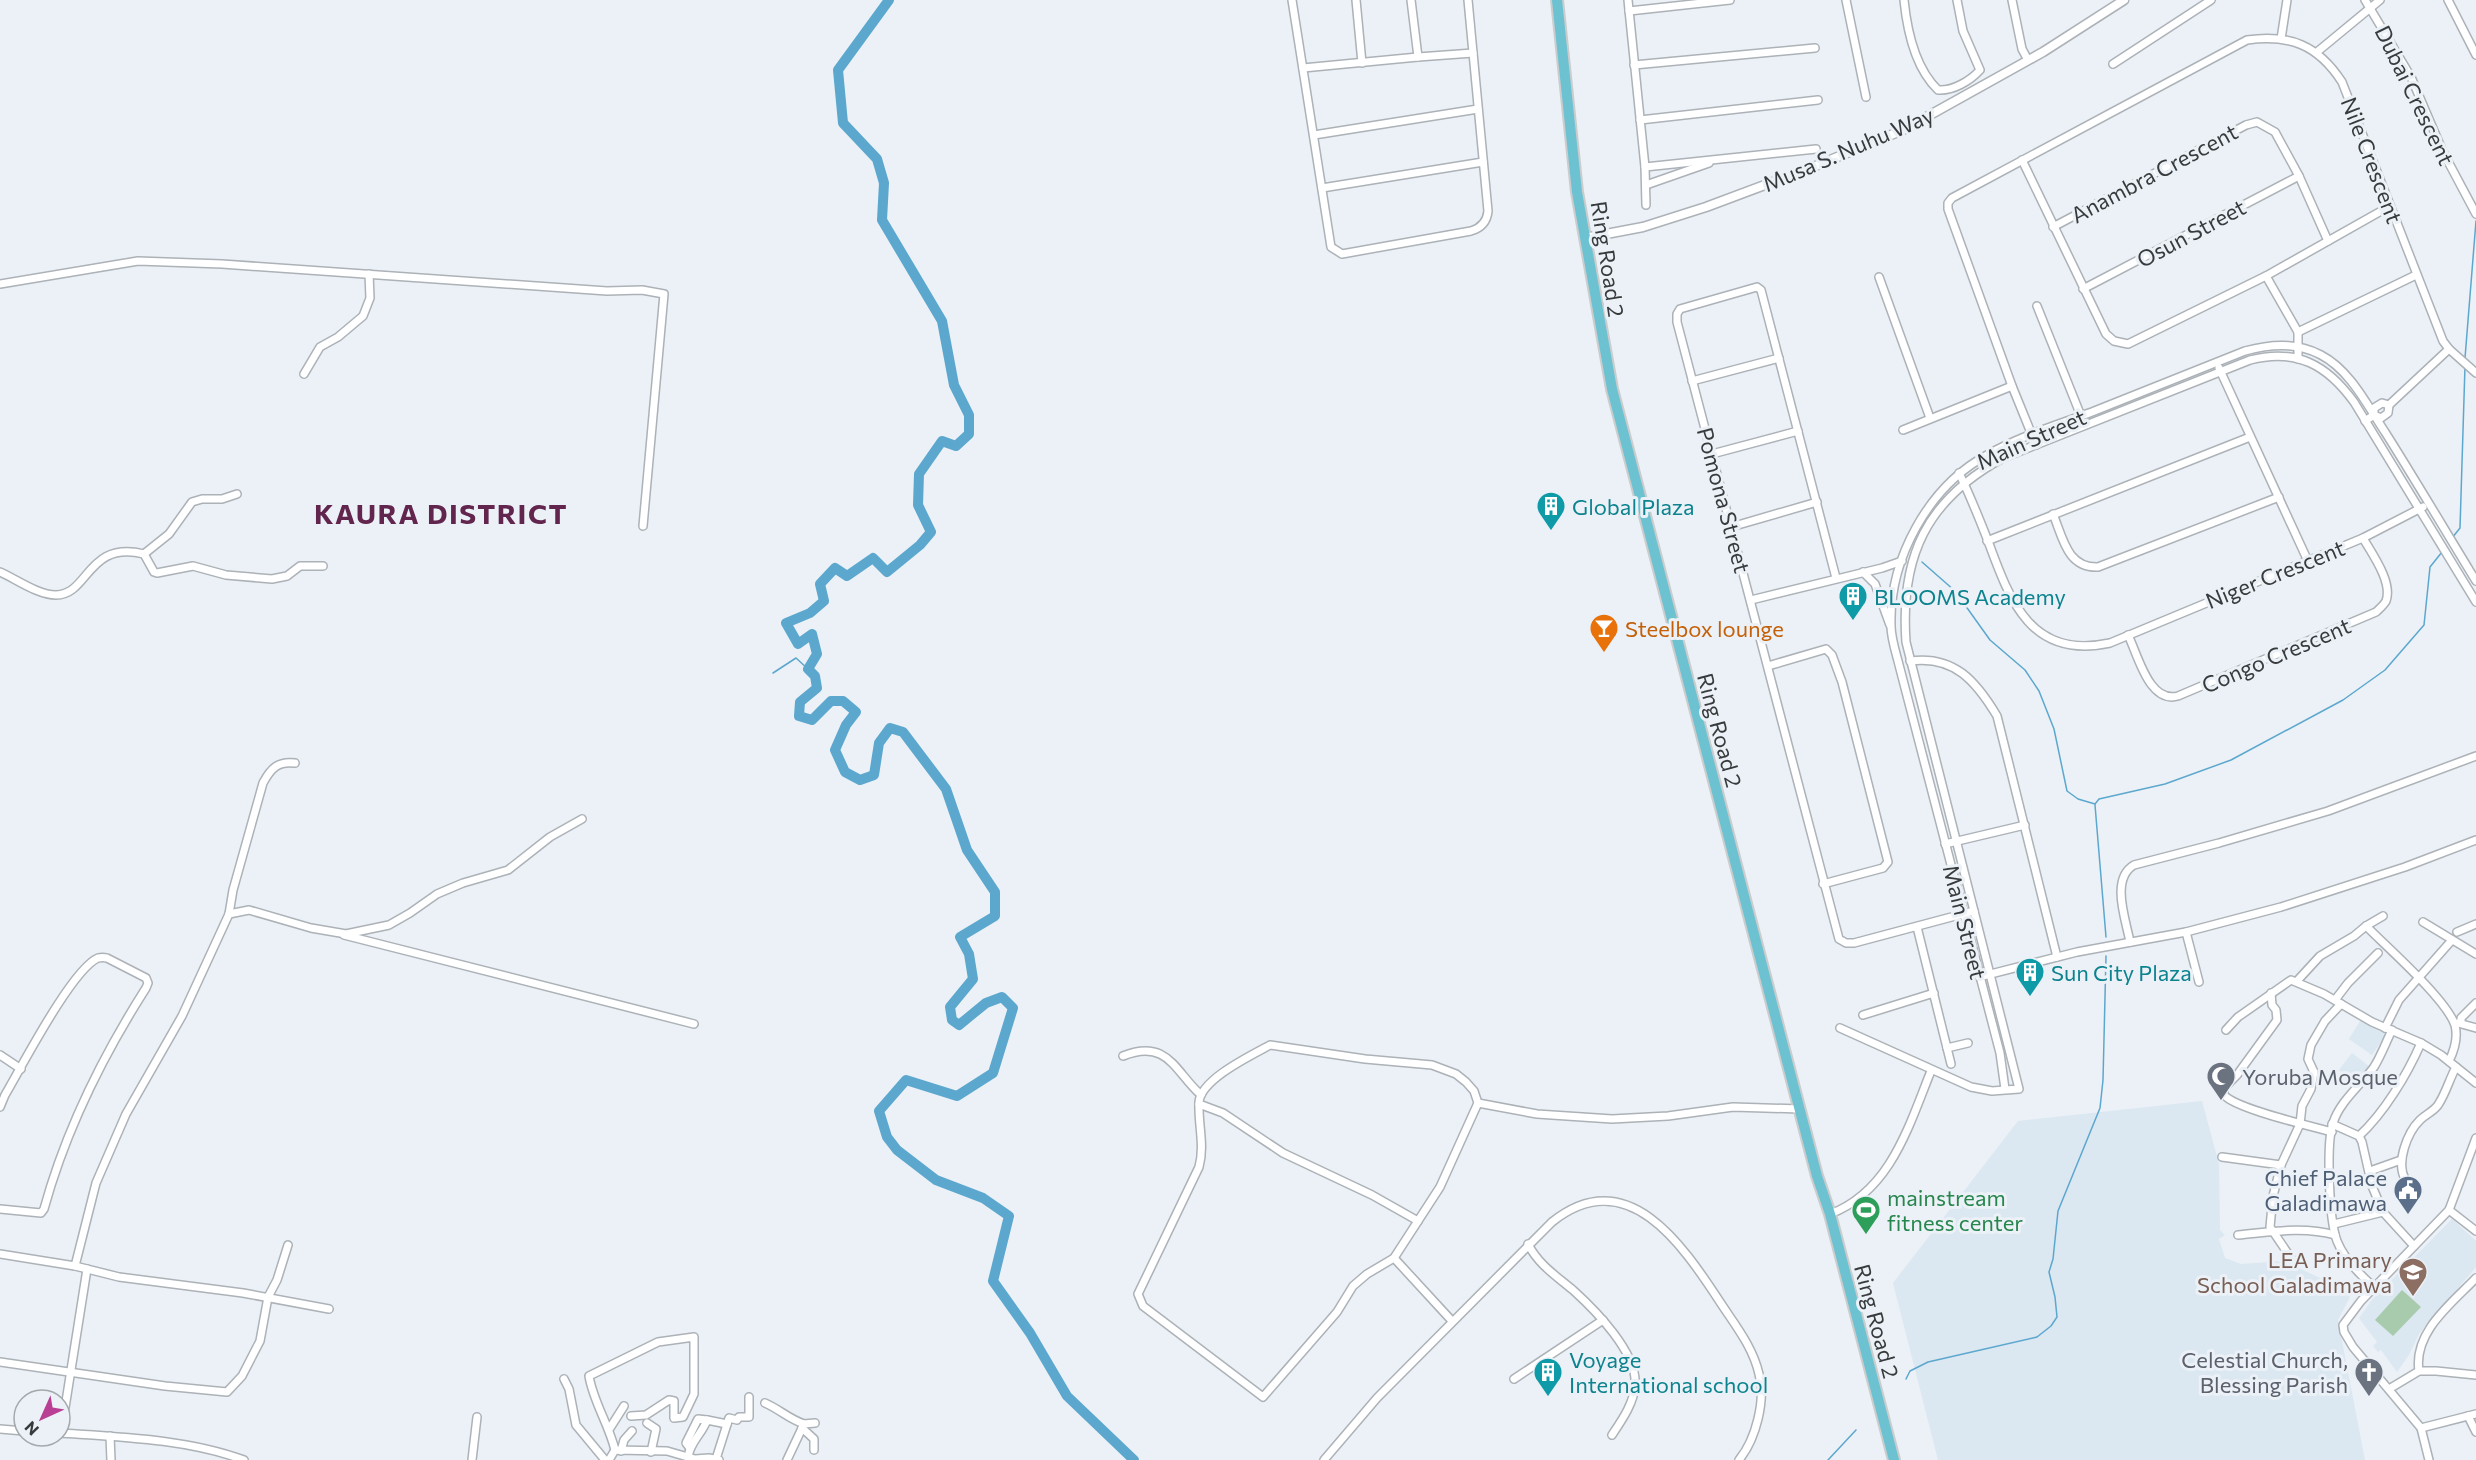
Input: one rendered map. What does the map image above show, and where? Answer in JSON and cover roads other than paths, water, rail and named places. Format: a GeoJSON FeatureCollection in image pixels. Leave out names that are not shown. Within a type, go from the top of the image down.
{"type":"FeatureCollection","features":[{"type":"Feature","properties":{"kind":"main road","name":"Ring Road 2"},"geometry":{"type":"LineString","coordinates":[[1557,0],[1565,87],[1585,238],[1599,324],[1627,451],[1894,1460]]}},
{"type":"Feature","properties":{"kind":"street"},"geometry":{"type":"LineString","coordinates":[[1292,0],[1331,247],[1342,254],[1471,231],[1481,227],[1486,220],[1488,211],[1484,162],[1468,0]]}},
{"type":"Feature","properties":{"kind":"street"},"geometry":{"type":"LineString","coordinates":[[1356,0],[1362,63]]}},
{"type":"Feature","properties":{"kind":"street"},"geometry":{"type":"LineString","coordinates":[[1411,0],[1418,57]]}},
{"type":"Feature","properties":{"kind":"street"},"geometry":{"type":"LineString","coordinates":[[1628,0],[1645,167],[1646,205]]}},
{"type":"Feature","properties":{"kind":"street"},"geometry":{"type":"LineString","coordinates":[[1629,11],[1730,0]]}},
{"type":"Feature","properties":{"kind":"street"},"geometry":{"type":"LineString","coordinates":[[1846,0],[1866,97]]}},
{"type":"Feature","properties":{"kind":"street"},"geometry":{"type":"LineString","coordinates":[[1904,0],[1906,19],[1916,53],[1932,84],[1938,90],[1947,90],[1974,77],[1980,70],[1963,31],[1957,0]]}},
{"type":"Feature","properties":{"kind":"street"},"geometry":{"type":"LineString","coordinates":[[2012,0],[2022,49],[2028,60]]}},
{"type":"Feature","properties":{"kind":"street","name":"Musa S. Nuhu Way"},"geometry":{"type":"LineString","coordinates":[[1585,238],[1673,218],[1813,167],[1904,130],[2028,60],[2124,0]]}},
{"type":"Feature","properties":{"kind":"street"},"geometry":{"type":"LineString","coordinates":[[2113,64],[2211,0]]}},
{"type":"Feature","properties":{"kind":"street"},"geometry":{"type":"LineString","coordinates":[[2281,39],[2287,0]]}},
{"type":"Feature","properties":{"kind":"street","name":"Dubai Crescent"},"geometry":{"type":"LineString","coordinates":[[2365,0],[2411,77],[2443,152],[2476,214]]}},
{"type":"Feature","properties":{"kind":"street"},"geometry":{"type":"LineString","coordinates":[[2036,445],[2012,386],[1948,209],[1948,203],[1952,198],[2247,40],[2281,39],[2317,52],[2380,0]]}},
{"type":"Feature","properties":{"kind":"street"},"geometry":{"type":"LineString","coordinates":[[2448,0],[2476,55]]}},
{"type":"Feature","properties":{"kind":"street"},"geometry":{"type":"LineString","coordinates":[[1634,65],[1815,48]]}},
{"type":"Feature","properties":{"kind":"street","name":"Nile Crescent"},"geometry":{"type":"LineString","coordinates":[[2317,52],[2342,82],[2416,275],[2449,349]]}},
{"type":"Feature","properties":{"kind":"street"},"geometry":{"type":"LineString","coordinates":[[1303,68],[1473,53]]}},
{"type":"Feature","properties":{"kind":"street"},"geometry":{"type":"LineString","coordinates":[[1640,120],[1818,100]]}},
{"type":"Feature","properties":{"kind":"street"},"geometry":{"type":"LineString","coordinates":[[1314,135],[1478,109]]}},
{"type":"Feature","properties":{"kind":"street","name":"Anambra Crescent"},"geometry":{"type":"LineString","coordinates":[[2053,227],[2246,125],[2257,122],[2275,132],[2299,176],[2328,241]]}},
{"type":"Feature","properties":{"kind":"street"},"geometry":{"type":"LineString","coordinates":[[1645,167],[1816,149]]}},
{"type":"Feature","properties":{"kind":"street"},"geometry":{"type":"LineString","coordinates":[[1646,185],[1720,159]]}},
{"type":"Feature","properties":{"kind":"street"},"geometry":{"type":"LineString","coordinates":[[2022,160],[2106,334],[2114,341],[2128,344],[2266,276],[2390,206]]}},
{"type":"Feature","properties":{"kind":"street"},"geometry":{"type":"LineString","coordinates":[[1322,188],[1484,162]]}},
{"type":"Feature","properties":{"kind":"street","name":"Osun Street"},"geometry":{"type":"LineString","coordinates":[[2083,289],[2299,176]]}},
{"type":"Feature","properties":{"kind":"street"},"geometry":{"type":"LineString","coordinates":[[0,284],[138,261],[222,264],[607,291],[642,290],[664,294],[643,526]]}},
{"type":"Feature","properties":{"kind":"street"},"geometry":{"type":"LineString","coordinates":[[304,374],[320,347],[338,337],[363,316],[370,298],[369,274]]}},
{"type":"Feature","properties":{"kind":"street"},"geometry":{"type":"LineString","coordinates":[[2298,332],[2416,275]]}},
{"type":"Feature","properties":{"kind":"street"},"geometry":{"type":"LineString","coordinates":[[2266,276],[2298,332],[2298,359]]}},
{"type":"Feature","properties":{"kind":"street"},"geometry":{"type":"LineString","coordinates":[[1879,277],[1930,418]]}},
{"type":"Feature","properties":{"kind":"street","name":"Pomona Street"},"geometry":{"type":"LineString","coordinates":[[1836,578],[1764,295],[1757,287],[1678,312],[1677,322],[1692,381],[1839,939],[1843,942],[1854,943],[1974,911]]}},
{"type":"Feature","properties":{"kind":"street"},"geometry":{"type":"LineString","coordinates":[[2037,306],[2081,416]]}},
{"type":"Feature","properties":{"kind":"street","name":"Main Street"},"geometry":{"type":"LineString","coordinates":[[2476,581],[2473,568],[2429,504],[2354,384],[2338,366],[2320,354],[2299,346],[2259,347],[2032,434],[1987,454],[1959,473],[1936,496],[1901,560],[1891,625],[1978,977],[2000,1053],[2005,1089],[2019,1089],[1910,661],[1904,619],[1911,561],[1933,519],[1964,484],[1997,462],[2036,445],[2261,357],[2298,359],[2314,363],[2334,377],[2342,386],[2420,508],[2476,602]]}},
{"type":"Feature","properties":{"kind":"street"},"geometry":{"type":"LineString","coordinates":[[2365,421],[2374,416],[2380,418],[2388,413],[2389,405],[2449,349],[2476,373]]}},
{"type":"Feature","properties":{"kind":"street"},"geometry":{"type":"LineString","coordinates":[[1692,381],[1779,358]]}},
{"type":"Feature","properties":{"kind":"street"},"geometry":{"type":"LineString","coordinates":[[2217,363],[2307,559]]}},
{"type":"Feature","properties":{"kind":"street"},"geometry":{"type":"LineString","coordinates":[[1903,430],[2012,386]]}},
{"type":"Feature","properties":{"kind":"street"},"geometry":{"type":"LineString","coordinates":[[1712,454],[1798,430]]}},
{"type":"Feature","properties":{"kind":"street"},"geometry":{"type":"LineString","coordinates":[[1987,541],[2250,437]]}},
{"type":"Feature","properties":{"kind":"street","name":"Niger Crescent"},"geometry":{"type":"LineString","coordinates":[[1959,473],[2008,595],[2023,617],[2039,630],[2061,641],[2085,646],[2110,643],[2307,559],[2363,538],[2429,504]]}},
{"type":"Feature","properties":{"kind":"street"},"geometry":{"type":"LineString","coordinates":[[144,554],[169,534],[192,502],[202,499],[222,499],[237,494]]}},
{"type":"Feature","properties":{"kind":"street"},"geometry":{"type":"LineString","coordinates":[[2053,514],[2071,557],[2080,565],[2098,567],[2279,497]]}},
{"type":"Feature","properties":{"kind":"street"},"geometry":{"type":"LineString","coordinates":[[1731,527],[1816,502]]}},
{"type":"Feature","properties":{"kind":"street","name":"Congo Crescent"},"geometry":{"type":"LineString","coordinates":[[2128,635],[2155,690],[2165,697],[2178,696],[2376,612],[2386,602],[2387,590],[2385,580],[2363,538]]}},
{"type":"Feature","properties":{"kind":"street"},"geometry":{"type":"LineString","coordinates":[[0,572],[42,592],[58,595],[71,590],[111,553],[129,550],[144,554],[154,572],[157,573],[193,567],[226,575],[272,579],[287,576],[300,566],[323,566]]}},
{"type":"Feature","properties":{"kind":"street"},"geometry":{"type":"LineString","coordinates":[[1751,600],[1882,568],[1901,560],[1911,561]]}},
{"type":"Feature","properties":{"kind":"street"},"geometry":{"type":"LineString","coordinates":[[1882,568],[1908,575]]}},
{"type":"Feature","properties":{"kind":"street"},"geometry":{"type":"LineString","coordinates":[[2460,576],[2473,568]]}},
{"type":"Feature","properties":{"kind":"street"},"geometry":{"type":"LineString","coordinates":[[1863,572],[1875,584],[1891,625]]}},
{"type":"Feature","properties":{"kind":"street"},"geometry":{"type":"LineString","coordinates":[[1768,666],[1826,649],[1831,652],[1842,682],[1866,769],[1888,862],[1883,868],[1823,884]]}},
{"type":"Feature","properties":{"kind":"street"},"geometry":{"type":"LineString","coordinates":[[1910,661],[1937,660],[1953,666],[1967,678],[1997,716],[2057,957]]}},
{"type":"Feature","properties":{"kind":"street"},"geometry":{"type":"LineString","coordinates":[[2130,942],[2121,888],[2124,876],[2134,866],[2328,811],[2476,756]]}},
{"type":"Feature","properties":{"kind":"street"},"geometry":{"type":"LineString","coordinates":[[75,1266],[96,1183],[126,1114],[173,1033],[229,914],[233,890],[263,783],[272,769],[279,764],[295,763]]}},
{"type":"Feature","properties":{"kind":"street"},"geometry":{"type":"LineString","coordinates":[[335,933],[346,934],[389,925],[410,914],[436,894],[463,883],[502,873],[519,863],[530,852],[560,831],[582,819]]}},
{"type":"Feature","properties":{"kind":"street"},"geometry":{"type":"LineString","coordinates":[[1945,844],[2025,825]]}},
{"type":"Feature","properties":{"kind":"street"},"geometry":{"type":"LineString","coordinates":[[1978,977],[2102,947],[2186,932],[2310,899],[2476,840]]}},
{"type":"Feature","properties":{"kind":"street"},"geometry":{"type":"LineString","coordinates":[[229,914],[249,910],[694,1024]]}},
{"type":"Feature","properties":{"kind":"street"},"geometry":{"type":"LineString","coordinates":[[2297,981],[2320,956],[2383,916]]}},
{"type":"Feature","properties":{"kind":"street"},"geometry":{"type":"LineString","coordinates":[[2423,922],[2476,954]]}},
{"type":"Feature","properties":{"kind":"street"},"geometry":{"type":"LineString","coordinates":[[2457,932],[2476,924]]}},
{"type":"Feature","properties":{"kind":"street"},"geometry":{"type":"LineString","coordinates":[[2366,926],[2382,949],[2417,978],[2446,1010],[2459,1022],[2476,1028]]}},
{"type":"Feature","properties":{"kind":"street"},"geometry":{"type":"LineString","coordinates":[[1917,927],[1951,1064]]}},
{"type":"Feature","properties":{"kind":"street"},"geometry":{"type":"LineString","coordinates":[[2186,932],[2199,982]]}},
{"type":"Feature","properties":{"kind":"street"},"geometry":{"type":"LineString","coordinates":[[2374,1287],[2353,1266],[2335,1235],[2329,1185],[2332,1128],[2342,1107],[2373,1068],[2399,999],[2452,940]]}},
{"type":"Feature","properties":{"kind":"street"},"geometry":{"type":"LineString","coordinates":[[2294,1261],[2272,1232],[2271,1208],[2282,1165],[2300,1124],[2302,1106],[2311,1089],[2314,1072],[2308,1059],[2311,1045],[2348,983],[2382,949]]}},
{"type":"Feature","properties":{"kind":"street"},"geometry":{"type":"LineString","coordinates":[[0,1107],[74,982],[93,961],[101,957],[107,958],[144,976],[147,980],[146,988],[104,1056],[81,1106],[66,1142],[44,1209],[41,1213],[34,1214],[0,1209]]}},
{"type":"Feature","properties":{"kind":"street"},"geometry":{"type":"LineString","coordinates":[[2226,1030],[2238,1017],[2271,993],[2291,980],[2297,981],[2421,1043],[2449,1061],[2476,1083]]}},
{"type":"Feature","properties":{"kind":"street"},"geometry":{"type":"LineString","coordinates":[[1863,1016],[1934,993]]}},
{"type":"Feature","properties":{"kind":"street"},"geometry":{"type":"LineString","coordinates":[[2271,993],[2277,1020],[2223,1092],[2229,1100],[2300,1124],[2332,1128],[2359,1136],[2370,1171],[2372,1186],[2383,1212],[2414,1246]]}},
{"type":"Feature","properties":{"kind":"street"},"geometry":{"type":"LineString","coordinates":[[2449,1061],[2459,1022],[2476,1003]]}},
{"type":"Feature","properties":{"kind":"street"},"geometry":{"type":"LineString","coordinates":[[1988,1010],[1999,1007]]}},
{"type":"Feature","properties":{"kind":"street"},"geometry":{"type":"LineString","coordinates":[[1840,1028],[1931,1071],[1971,1087],[1984,1090],[2005,1089]]}},
{"type":"Feature","properties":{"kind":"street"},"geometry":{"type":"LineString","coordinates":[[1947,1048],[1968,1043]]}},
{"type":"Feature","properties":{"kind":"street"},"geometry":{"type":"LineString","coordinates":[[2359,1136],[2388,1102],[2421,1043]]}},
{"type":"Feature","properties":{"kind":"street"},"geometry":{"type":"LineString","coordinates":[[1270,1045],[1365,1059],[1432,1065],[1456,1074],[1466,1082],[1474,1091],[1478,1102],[1440,1187],[1394,1258],[1367,1274],[1353,1286],[1337,1312],[1263,1396],[1143,1306],[1138,1294],[1199,1167],[1203,1150],[1199,1104],[1201,1095],[1212,1081],[1270,1045]]}},
{"type":"Feature","properties":{"kind":"street"},"geometry":{"type":"LineString","coordinates":[[1123,1056],[1139,1051],[1160,1054],[1176,1065],[1201,1095]]}},
{"type":"Feature","properties":{"kind":"street"},"geometry":{"type":"LineString","coordinates":[[2000,1053],[2009,1051]]}},
{"type":"Feature","properties":{"kind":"street"},"geometry":{"type":"LineString","coordinates":[[0,1055],[21,1069]]}},
{"type":"Feature","properties":{"kind":"street"},"geometry":{"type":"LineString","coordinates":[[2405,1179],[2400,1169],[2404,1148],[2421,1118],[2437,1107],[2456,1067]]}},
{"type":"Feature","properties":{"kind":"street"},"geometry":{"type":"LineString","coordinates":[[1830,1215],[1855,1202],[1883,1173],[1900,1144],[1931,1071]]}},
{"type":"Feature","properties":{"kind":"street"},"geometry":{"type":"LineString","coordinates":[[1478,1102],[1556,1116],[1612,1119],[1668,1116],[1733,1107],[1800,1109]]}},
{"type":"Feature","properties":{"kind":"street"},"geometry":{"type":"LineString","coordinates":[[1199,1104],[1223,1113],[1283,1153],[1372,1195],[1418,1221]]}},
{"type":"Feature","properties":{"kind":"street"},"geometry":{"type":"LineString","coordinates":[[2429,1460],[2421,1428],[2353,1347],[2344,1328],[2346,1320],[2374,1287],[2449,1210],[2476,1138]]}},
{"type":"Feature","properties":{"kind":"street"},"geometry":{"type":"LineString","coordinates":[[2222,1157],[2282,1165]]}},
{"type":"Feature","properties":{"kind":"street"},"geometry":{"type":"LineString","coordinates":[[2370,1171],[2401,1160]]}},
{"type":"Feature","properties":{"kind":"street"},"geometry":{"type":"LineString","coordinates":[[1324,1460],[1358,1418],[1528,1244],[1564,1212],[1580,1204],[1612,1200],[1628,1204],[1645,1215],[1679,1244],[1751,1350],[1762,1390],[1757,1421],[1749,1446],[1739,1460]]}},
{"type":"Feature","properties":{"kind":"street"},"geometry":{"type":"LineString","coordinates":[[2449,1210],[2476,1231]]}},
{"type":"Feature","properties":{"kind":"street"},"geometry":{"type":"LineString","coordinates":[[2334,1224],[2383,1212]]}},
{"type":"Feature","properties":{"kind":"street"},"geometry":{"type":"LineString","coordinates":[[2238,1235],[2301,1229],[2335,1235]]}},
{"type":"Feature","properties":{"kind":"street"},"geometry":{"type":"LineString","coordinates":[[1528,1244],[1539,1262],[1594,1309],[1627,1358],[1636,1383],[1632,1399],[1612,1435]]}},
{"type":"Feature","properties":{"kind":"street"},"geometry":{"type":"LineString","coordinates":[[0,1362],[165,1386],[227,1392],[242,1376],[260,1341],[268,1297],[277,1280],[288,1245]]}},
{"type":"Feature","properties":{"kind":"street"},"geometry":{"type":"LineString","coordinates":[[0,1254],[75,1266],[119,1277],[268,1297],[329,1309]]}},
{"type":"Feature","properties":{"kind":"street"},"geometry":{"type":"LineString","coordinates":[[1394,1258],[1452,1321]]}},
{"type":"Feature","properties":{"kind":"street"},"geometry":{"type":"LineString","coordinates":[[68,1388],[87,1269]]}},
{"type":"Feature","properties":{"kind":"street"},"geometry":{"type":"LineString","coordinates":[[2419,1371],[2420,1355],[2427,1331],[2476,1278]]}},
{"type":"Feature","properties":{"kind":"street"},"geometry":{"type":"LineString","coordinates":[[1514,1379],[1603,1320]]}},
{"type":"Feature","properties":{"kind":"street"},"geometry":{"type":"LineString","coordinates":[[618,1450],[591,1388],[589,1376],[658,1342],[694,1337],[694,1394],[683,1417],[674,1418],[674,1401],[669,1400],[646,1415],[631,1416]]}},
{"type":"Feature","properties":{"kind":"street"},"geometry":{"type":"LineString","coordinates":[[2389,1389],[2419,1371],[2476,1375]]}},
{"type":"Feature","properties":{"kind":"street"},"geometry":{"type":"LineString","coordinates":[[564,1379],[569,1389],[576,1425],[607,1460],[618,1450],[632,1431]]}},
{"type":"Feature","properties":{"kind":"street"},"geometry":{"type":"LineString","coordinates":[[618,1450],[668,1451],[695,1459],[717,1460],[729,1418],[749,1417],[749,1397]]}},
{"type":"Feature","properties":{"kind":"street"},"geometry":{"type":"LineString","coordinates":[[765,1402],[790,1420],[803,1426],[814,1439],[814,1450]]}},
{"type":"Feature","properties":{"kind":"street"},"geometry":{"type":"LineString","coordinates":[[610,1428],[624,1406]]}},
{"type":"Feature","properties":{"kind":"street"},"geometry":{"type":"LineString","coordinates":[[2421,1428],[2472,1415],[2476,1432]]}},
{"type":"Feature","properties":{"kind":"street"},"geometry":{"type":"LineString","coordinates":[[472,1460],[477,1417]]}},
{"type":"Feature","properties":{"kind":"street"},"geometry":{"type":"LineString","coordinates":[[688,1456],[689,1446],[686,1443],[698,1419],[727,1424]]}},
{"type":"Feature","properties":{"kind":"street"},"geometry":{"type":"LineString","coordinates":[[647,1423],[656,1429],[651,1452]]}},
{"type":"Feature","properties":{"kind":"street"},"geometry":{"type":"LineString","coordinates":[[803,1426],[815,1423]]}},
{"type":"Feature","properties":{"kind":"street"},"geometry":{"type":"LineString","coordinates":[[787,1460],[803,1426]]}},
{"type":"Feature","properties":{"kind":"street"},"geometry":{"type":"LineString","coordinates":[[72,1434],[110,1436],[218,1450],[244,1460]]}},
{"type":"Feature","properties":{"kind":"street"},"geometry":{"type":"LineString","coordinates":[[110,1436],[111,1460]]}},
{"type":"Feature","properties":{"kind":"waterway"},"geometry":{"type":"LineString","coordinates":[[889,0],[838,70],[843,123],[877,159],[884,183],[882,220],[942,321],[954,385],[969,415],[969,434],[956,446],[942,441],[919,474],[918,505],[931,532],[920,545],[887,572],[873,558],[847,576],[835,568],[820,584],[824,601],[810,613],[786,623],[798,644],[812,634],[817,654],[808,669],[815,676],[817,688],[800,702],[799,716],[812,720],[831,701],[843,701],[856,712],[846,725],[835,750],[845,772],[860,780],[874,775],[879,743],[890,728],[903,732],[946,789],[967,850],[995,892],[995,916],[960,937],[969,954],[973,979],[950,1007],[952,1020],[959,1025],[986,1003],[1002,997],[1013,1008],[993,1073],[957,1096],[906,1080],[879,1111],[887,1137],[897,1150],[936,1180],[983,1198],[1009,1216],[993,1281],[1030,1333],[1067,1396],[1134,1460]]}},
{"type":"Feature","properties":{"kind":"waterway"},"geometry":{"type":"LineString","coordinates":[[2465,358],[2476,221]]}},
{"type":"Feature","properties":{"kind":"waterway"},"geometry":{"type":"LineString","coordinates":[[2452,538],[2460,528],[2465,366]]}},
{"type":"Feature","properties":{"kind":"waterway"},"geometry":{"type":"LineString","coordinates":[[2095,804],[2099,799],[2165,784],[2231,760],[2343,700],[2385,670],[2424,625],[2430,567],[2442,552]]}},
{"type":"Feature","properties":{"kind":"waterway"},"geometry":{"type":"LineString","coordinates":[[1922,562],[1955,591],[1990,640],[2025,670],[2039,691],[2054,729],[2067,791],[2078,799],[2095,804]]}},
{"type":"Feature","properties":{"kind":"waterway"},"geometry":{"type":"LineString","coordinates":[[773,673],[796,658],[808,669]]}},
{"type":"Feature","properties":{"kind":"waterway"},"geometry":{"type":"LineString","coordinates":[[2095,805],[2106,937]]}},
{"type":"Feature","properties":{"kind":"waterway"},"geometry":{"type":"LineString","coordinates":[[1906,1379],[1910,1371],[1928,1362],[2037,1337],[2051,1326],[2057,1317],[2049,1272],[2053,1259],[2058,1211],[2100,1108],[2103,1080],[2106,956]]}},
{"type":"Feature","properties":{"kind":"waterway"},"geometry":{"type":"LineString","coordinates":[[1828,1460],[1856,1430]]}},
{"type":"Feature","properties":{"kind":"place","name":"Global Plaza"},"geometry":{"type":"Point","coordinates":[1551,532]}},
{"type":"Feature","properties":{"kind":"place","name":"BLOOMS Academy"},"geometry":{"type":"Point","coordinates":[1853,622]}},
{"type":"Feature","properties":{"kind":"place","name":"Steelbox lounge"},"geometry":{"type":"Point","coordinates":[1604,654]}},
{"type":"Feature","properties":{"kind":"place","name":"Sun City Plaza"},"geometry":{"type":"Point","coordinates":[2030,998]}},
{"type":"Feature","properties":{"kind":"place","name":"Yoruba Mosque"},"geometry":{"type":"Point","coordinates":[2221,1102]}},
{"type":"Feature","properties":{"kind":"place","name":"Chief Palace Galadimawa"},"geometry":{"type":"Point","coordinates":[2408,1216]}},
{"type":"Feature","properties":{"kind":"place","name":"mainstream fitness center"},"geometry":{"type":"Point","coordinates":[1866,1236]}},
{"type":"Feature","properties":{"kind":"place","name":"LEA Primary School Galadimawa"},"geometry":{"type":"Point","coordinates":[2413,1298]}},
{"type":"Feature","properties":{"kind":"place","name":"Voyage International school"},"geometry":{"type":"Point","coordinates":[1548,1398]}},
{"type":"Feature","properties":{"kind":"place","name":"Celestial Church, Blessing Parish"},"geometry":{"type":"Point","coordinates":[2369,1398]}},
{"type":"Feature","properties":{"kind":"district","name":"KAURA DISTRICT"},"geometry":{"type":"Point","coordinates":[441,513]}}]}
